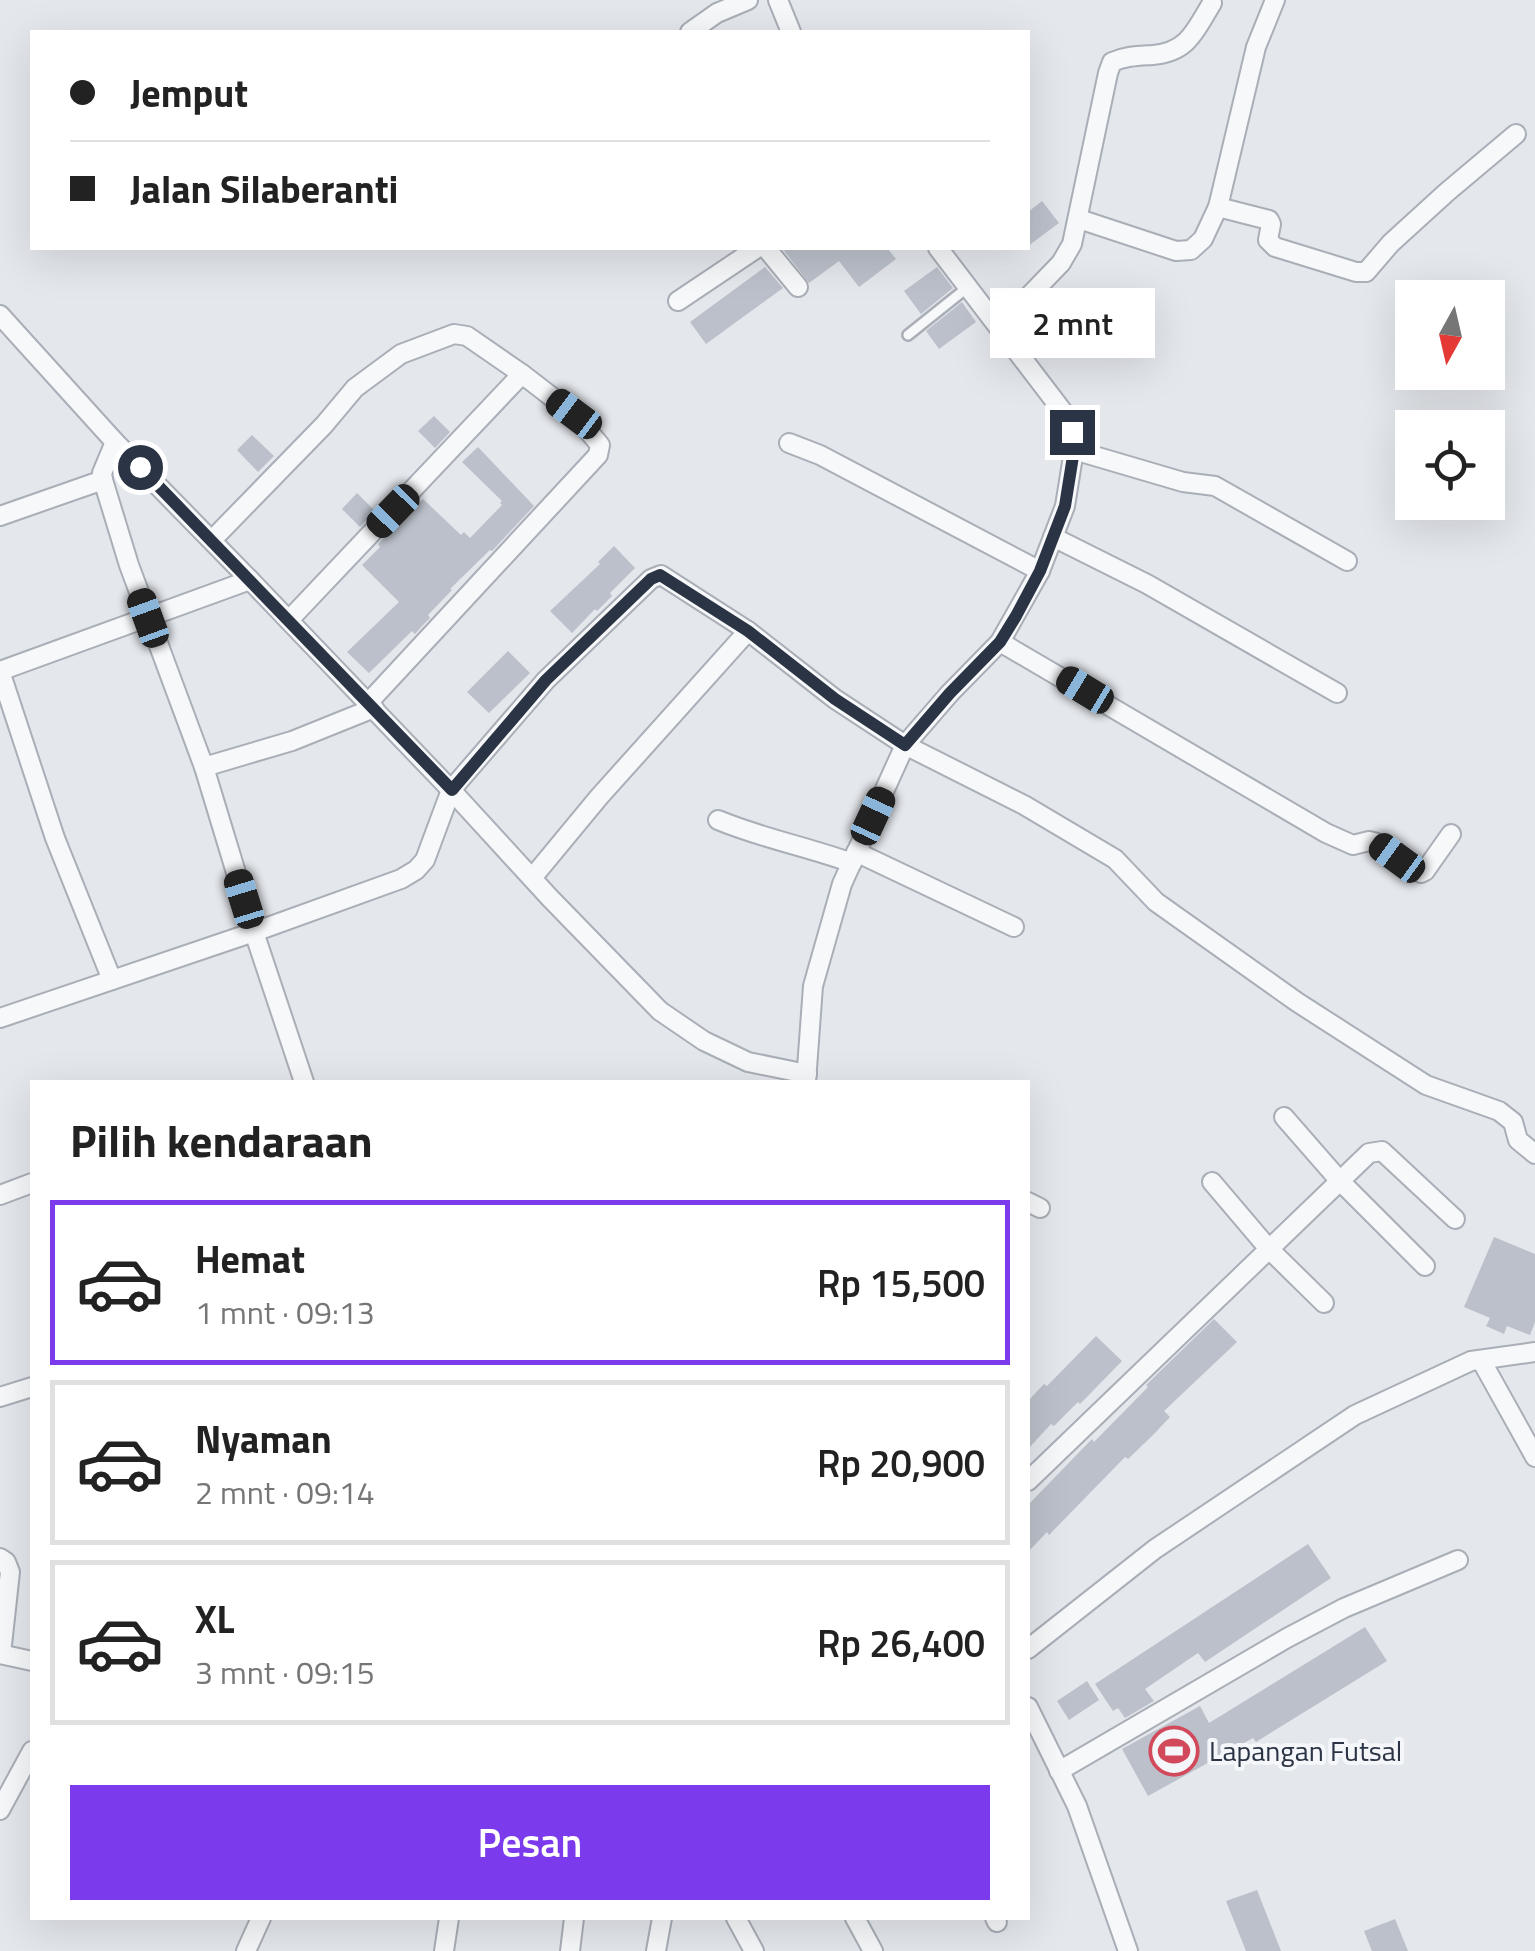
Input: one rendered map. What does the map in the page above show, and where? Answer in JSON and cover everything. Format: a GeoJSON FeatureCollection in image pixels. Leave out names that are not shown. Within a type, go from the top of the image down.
{"type":"FeatureCollection","features":[{"type":"Feature","properties":{"kind":"street"},"geometry":{"type":"LineString","coordinates":[[693,30],[717,13],[748,0]]}},
{"type":"Feature","properties":{"kind":"street"},"geometry":{"type":"LineString","coordinates":[[778,0],[790,30]]}},
{"type":"Feature","properties":{"kind":"street"},"geometry":{"type":"LineString","coordinates":[[1079,219],[1176,250],[1191,250],[1203,240],[1218,207],[1256,47],[1274,0]]}},
{"type":"Feature","properties":{"kind":"street"},"geometry":{"type":"LineString","coordinates":[[999,327],[1061,263],[1072,244],[1112,62],[1125,57],[1168,54],[1181,48],[1212,3]]}},
{"type":"Feature","properties":{"kind":"street"},"geometry":{"type":"LineString","coordinates":[[1218,207],[1268,220],[1268,240],[1275,247],[1366,272],[1419,218],[1516,134]]}},
{"type":"Feature","properties":{"kind":"street"},"geometry":{"type":"LineString","coordinates":[[678,301],[754,250]]}},
{"type":"Feature","properties":{"kind":"street"},"geometry":{"type":"LineString","coordinates":[[768,250],[798,288]]}},
{"type":"Feature","properties":{"kind":"street"},"geometry":{"type":"LineString","coordinates":[[0,316],[115,442],[660,1010],[704,1041],[748,1062],[806,1078],[813,986],[842,884],[905,745],[1000,642],[1040,571],[1065,506],[1074,450],[1067,418],[940,250]]}},
{"type":"Feature","properties":{"kind":"street"},"geometry":{"type":"LineString","coordinates":[[204,767],[304,737],[371,705],[598,455],[600,445],[574,414],[522,374],[467,336],[454,334],[401,354],[356,388],[212,540]]}},
{"type":"Feature","properties":{"kind":"street"},"geometry":{"type":"LineString","coordinates":[[289,620],[522,374]]}},
{"type":"Feature","properties":{"kind":"street"},"geometry":{"type":"LineString","coordinates":[[115,442],[102,473],[103,480],[148,618],[204,767],[303,1080]]}},
{"type":"Feature","properties":{"kind":"street"},"geometry":{"type":"LineString","coordinates":[[789,443],[820,455],[1040,571]]}},
{"type":"Feature","properties":{"kind":"street"},"geometry":{"type":"LineString","coordinates":[[1074,450],[1183,482],[1216,486],[1347,561]]}},
{"type":"Feature","properties":{"kind":"street"},"geometry":{"type":"LineString","coordinates":[[0,516],[103,480]]}},
{"type":"Feature","properties":{"kind":"street"},"geometry":{"type":"LineString","coordinates":[[1053,537],[1147,584],[1337,694]]}},
{"type":"Feature","properties":{"kind":"street"},"geometry":{"type":"LineString","coordinates":[[0,1018],[254,932],[402,879],[416,870],[425,860],[452,790],[546,680],[651,579],[660,575],[748,631],[835,699],[905,745],[1024,804],[1115,859],[1156,902],[1298,1002],[1426,1085],[1499,1111],[1513,1122],[1518,1140],[1535,1154]]}},
{"type":"Feature","properties":{"kind":"street"},"geometry":{"type":"LineString","coordinates":[[112,980],[55,838],[0,671],[250,580]]}},
{"type":"Feature","properties":{"kind":"street"},"geometry":{"type":"LineString","coordinates":[[532,878],[748,631]]}},
{"type":"Feature","properties":{"kind":"street"},"geometry":{"type":"LineString","coordinates":[[1000,642],[1353,846],[1377,843],[1421,873],[1451,834]]}},
{"type":"Feature","properties":{"kind":"street"},"geometry":{"type":"LineString","coordinates":[[718,820],[854,858],[1014,927]]}},
{"type":"Feature","properties":{"kind":"street"},"geometry":{"type":"LineString","coordinates":[[1284,1118],[1338,1180],[1425,1266]]}},
{"type":"Feature","properties":{"kind":"street"},"geometry":{"type":"LineString","coordinates":[[1030,1478],[1369,1152],[1382,1150],[1455,1220]]}},
{"type":"Feature","properties":{"kind":"street"},"geometry":{"type":"LineString","coordinates":[[1212,1182],[1268,1248],[1324,1303]]}},
{"type":"Feature","properties":{"kind":"street"},"geometry":{"type":"LineString","coordinates":[[0,1194],[30,1184]]}},
{"type":"Feature","properties":{"kind":"street"},"geometry":{"type":"LineString","coordinates":[[1030,1647],[1155,1549],[1355,1416],[1471,1361],[1535,1352]]}},
{"type":"Feature","properties":{"kind":"street"},"geometry":{"type":"LineString","coordinates":[[1481,1360],[1535,1457]]}},
{"type":"Feature","properties":{"kind":"street"},"geometry":{"type":"LineString","coordinates":[[0,1397],[30,1387]]}},
{"type":"Feature","properties":{"kind":"street"},"geometry":{"type":"LineString","coordinates":[[0,1558],[10,1572],[0,1654],[30,1661]]}},
{"type":"Feature","properties":{"kind":"street"},"geometry":{"type":"LineString","coordinates":[[1060,1771],[1330,1616],[1458,1560]]}},
{"type":"Feature","properties":{"kind":"street"},"geometry":{"type":"LineString","coordinates":[[1030,1711],[1077,1806],[1128,1951]]}},
{"type":"Feature","properties":{"kind":"street"},"geometry":{"type":"LineString","coordinates":[[0,1810],[6,1784],[30,1753]]}},
{"type":"Feature","properties":{"kind":"street"},"geometry":{"type":"LineString","coordinates":[[246,1951],[260,1920]]}},
{"type":"Feature","properties":{"kind":"street"},"geometry":{"type":"LineString","coordinates":[[444,1951],[449,1920]]}},
{"type":"Feature","properties":{"kind":"street"},"geometry":{"type":"LineString","coordinates":[[570,1951],[574,1920]]}},
{"type":"Feature","properties":{"kind":"street"},"geometry":{"type":"LineString","coordinates":[[656,1951],[662,1920]]}},
{"type":"Feature","properties":{"kind":"street"},"geometry":{"type":"LineString","coordinates":[[737,1920],[754,1951]]}},
{"type":"Feature","properties":{"kind":"street"},"geometry":{"type":"LineString","coordinates":[[856,1920],[873,1951]]}},
{"type":"Feature","properties":{"kind":"lane"},"geometry":{"type":"LineString","coordinates":[[908,334],[968,286]]}},
{"type":"Feature","properties":{"kind":"building"},"geometry":{"type":"Polygon","coordinates":[[[1042,201],[1059,223],[1030,245],[1030,210],[1042,201]]]}},
{"type":"Feature","properties":{"kind":"building"},"geometry":{"type":"Polygon","coordinates":[[[784,250],[889,250],[896,259],[859,287],[839,261],[809,283],[784,250]]]}},
{"type":"Feature","properties":{"kind":"building"},"geometry":{"type":"Polygon","coordinates":[[[765,267],[783,288],[706,344],[690,322],[765,267]]]}},
{"type":"Feature","properties":{"kind":"building"},"geometry":{"type":"Polygon","coordinates":[[[937,267],[953,288],[921,314],[904,291],[937,267]]]}},
{"type":"Feature","properties":{"kind":"building"},"geometry":{"type":"Polygon","coordinates":[[[1047,300],[1063,322],[1029,347],[1015,328],[1047,300]]]}},
{"type":"Feature","properties":{"kind":"building"},"geometry":{"type":"Polygon","coordinates":[[[962,302],[976,322],[939,349],[926,331],[962,302]]]}},
{"type":"Feature","properties":{"kind":"building"},"geometry":{"type":"Polygon","coordinates":[[[434,416],[450,432],[435,448],[418,431],[434,416]]]}},
{"type":"Feature","properties":{"kind":"building"},"geometry":{"type":"Polygon","coordinates":[[[252,435],[274,456],[258,472],[237,450],[252,435]]]}},
{"type":"Feature","properties":{"kind":"building"},"geometry":{"type":"Polygon","coordinates":[[[478,447],[534,506],[450,589],[415,634],[412,631],[369,673],[347,652],[399,602],[362,565],[423,499],[461,535],[464,532],[470,538],[502,505],[462,462],[478,447]]]}},
{"type":"Feature","properties":{"kind":"building"},"geometry":{"type":"Polygon","coordinates":[[[357,493],[375,511],[360,527],[342,509],[357,493]]]}},
{"type":"Feature","properties":{"kind":"building"},"geometry":{"type":"Polygon","coordinates":[[[614,546],[635,568],[572,633],[550,611],[614,546]]]}},
{"type":"Feature","properties":{"kind":"building"},"geometry":{"type":"Polygon","coordinates":[[[508,651],[530,673],[489,713],[467,692],[508,651]]]}},
{"type":"Feature","properties":{"kind":"building"},"geometry":{"type":"Polygon","coordinates":[[[1494,1237],[1535,1254],[1535,1322],[1530,1335],[1507,1326],[1504,1334],[1486,1326],[1490,1318],[1464,1307],[1494,1237]]]}},
{"type":"Feature","properties":{"kind":"building"},"geometry":{"type":"Polygon","coordinates":[[[1214,1319],[1237,1342],[1164,1411],[1170,1417],[1154,1434],[1030,1550],[1030,1503],[1214,1319]]]}},
{"type":"Feature","properties":{"kind":"building"},"geometry":{"type":"Polygon","coordinates":[[[1096,1336],[1122,1361],[1030,1447],[1030,1399],[1044,1384],[1047,1386],[1096,1336]]]}},
{"type":"Feature","properties":{"kind":"building"},"geometry":{"type":"Polygon","coordinates":[[[1308,1544],[1331,1578],[1205,1662],[1198,1653],[1145,1689],[1154,1701],[1125,1718],[1118,1708],[1113,1711],[1095,1684],[1308,1544]]]}},
{"type":"Feature","properties":{"kind":"building"},"geometry":{"type":"Polygon","coordinates":[[[1365,1627],[1387,1661],[1256,1742],[1253,1738],[1148,1796],[1122,1749],[1200,1706],[1209,1723],[1365,1627]]]}},
{"type":"Feature","properties":{"kind":"building"},"geometry":{"type":"Polygon","coordinates":[[[1087,1681],[1099,1700],[1069,1720],[1057,1701],[1087,1681]]]}},
{"type":"Feature","properties":{"kind":"building"},"geometry":{"type":"Polygon","coordinates":[[[1257,1890],[1281,1951],[1246,1951],[1226,1901],[1257,1890]]]}},
{"type":"Feature","properties":{"kind":"building"},"geometry":{"type":"Polygon","coordinates":[[[1395,1919],[1408,1951],[1372,1951],[1364,1931],[1395,1919]]]}},
{"type":"Feature","properties":{"kind":"place","name":"Lapangan Futsal"},"geometry":{"type":"Point","coordinates":[1174,1751]}},
{"type":"Feature","properties":{"kind":"route"},"geometry":{"type":"LineString","coordinates":[[140,467],[452,790],[546,680],[651,579],[660,575],[748,631],[835,699],[905,745],[1000,642],[1016,616],[1040,571],[1065,506],[1074,450],[1072,432]]}}]}
